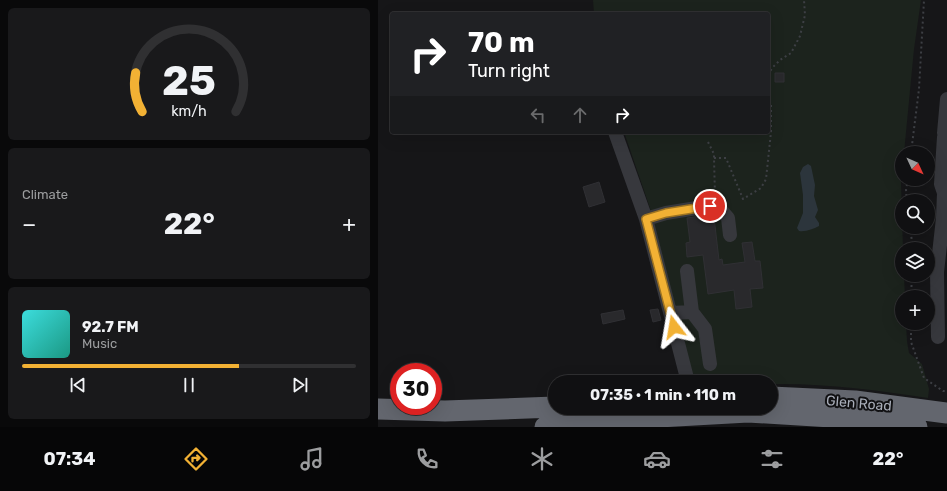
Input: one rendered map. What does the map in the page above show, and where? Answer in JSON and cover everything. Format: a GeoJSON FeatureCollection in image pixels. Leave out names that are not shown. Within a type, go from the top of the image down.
{"type":"FeatureCollection","features":[{"type":"Feature","properties":{"kind":"highway","name":"Glen Road"},"geometry":{"type":"LineString","coordinates":[[778,397],[855,401],[920,421]]}},
{"type":"Feature","properties":{"kind":"highway"},"geometry":{"type":"LineString","coordinates":[[378,410],[458,411],[548,407]]}},
{"type":"Feature","properties":{"kind":"highway","name":"Glen Road"},"geometry":{"type":"LineString","coordinates":[[545,427],[641,418],[689,417],[748,412],[920,421],[947,413]]}},
{"type":"Feature","properties":{"kind":"street"},"geometry":{"type":"LineString","coordinates":[[938,337],[937,272],[945,218],[944,193],[941,184],[947,98]]}},
{"type":"Feature","properties":{"kind":"street"},"geometry":{"type":"LineString","coordinates":[[616,134],[646,219],[686,375]]}},
{"type":"Feature","properties":{"kind":"street"},"geometry":{"type":"LineString","coordinates":[[646,219],[666,213],[710,206],[721,210],[728,218],[730,235]]}},
{"type":"Feature","properties":{"kind":"street"},"geometry":{"type":"LineString","coordinates":[[687,271],[692,312],[705,329],[710,364]]}},
{"type":"Feature","properties":{"kind":"street"},"geometry":{"type":"LineString","coordinates":[[671,313],[692,312]]}},
{"type":"Feature","properties":{"kind":"path"},"geometry":{"type":"LineString","coordinates":[[770,72],[780,60],[791,53],[800,36],[805,15],[804,0]]}},
{"type":"Feature","properties":{"kind":"path"},"geometry":{"type":"LineString","coordinates":[[912,146],[919,89],[924,0]]}},
{"type":"Feature","properties":{"kind":"path"},"geometry":{"type":"LineString","coordinates":[[714,158],[726,158],[743,200],[761,188],[766,179],[770,146],[770,102]]}},
{"type":"Feature","properties":{"kind":"path"},"geometry":{"type":"LineString","coordinates":[[708,142],[714,154],[716,201]]}},
{"type":"Feature","properties":{"kind":"path"},"geometry":{"type":"LineString","coordinates":[[911,330],[911,342],[924,378],[943,391],[947,391]]}},
{"type":"Feature","properties":{"kind":"shaded area"},"geometry":{"type":"Polygon","coordinates":[[[593,0],[921,0],[914,49],[905,146],[895,146],[895,186],[901,186],[901,194],[895,194],[895,234],[903,234],[903,242],[895,242],[895,282],[904,282],[905,290],[895,290],[895,330],[906,330],[909,353],[922,364],[929,389],[928,398],[830,386],[778,384],[778,375],[691,375],[650,208],[625,134],[770,134],[770,12],[594,12],[593,0]]]}},
{"type":"Feature","properties":{"kind":"shaded area"},"geometry":{"type":"Polygon","coordinates":[[[808,164],[811,166],[815,185],[814,196],[818,210],[815,217],[819,223],[819,226],[807,231],[799,231],[797,228],[803,213],[803,195],[800,173],[803,167],[808,164]]]}},
{"type":"Feature","properties":{"kind":"building"},"geometry":{"type":"Polygon","coordinates":[[[775,73],[784,73],[784,82],[775,82],[775,73]]]}},
{"type":"Feature","properties":{"kind":"building"},"geometry":{"type":"Polygon","coordinates":[[[599,182],[605,202],[589,207],[583,187],[599,182]]]}},
{"type":"Feature","properties":{"kind":"building"},"geometry":{"type":"Polygon","coordinates":[[[709,215],[714,217],[719,260],[722,259],[723,265],[745,262],[742,243],[752,242],[755,261],[760,261],[763,288],[750,289],[752,307],[736,309],[734,290],[708,294],[703,255],[687,257],[686,243],[690,242],[687,218],[709,215]]]}},
{"type":"Feature","properties":{"kind":"building"},"geometry":{"type":"Polygon","coordinates":[[[658,309],[661,320],[653,322],[650,310],[658,309]]]}},
{"type":"Feature","properties":{"kind":"building"},"geometry":{"type":"Polygon","coordinates":[[[623,310],[625,319],[603,324],[601,314],[623,310]]]}},
{"type":"Feature","properties":{"kind":"route"},"geometry":{"type":"LineString","coordinates":[[674,327],[646,219],[666,213],[710,206]]}}]}
